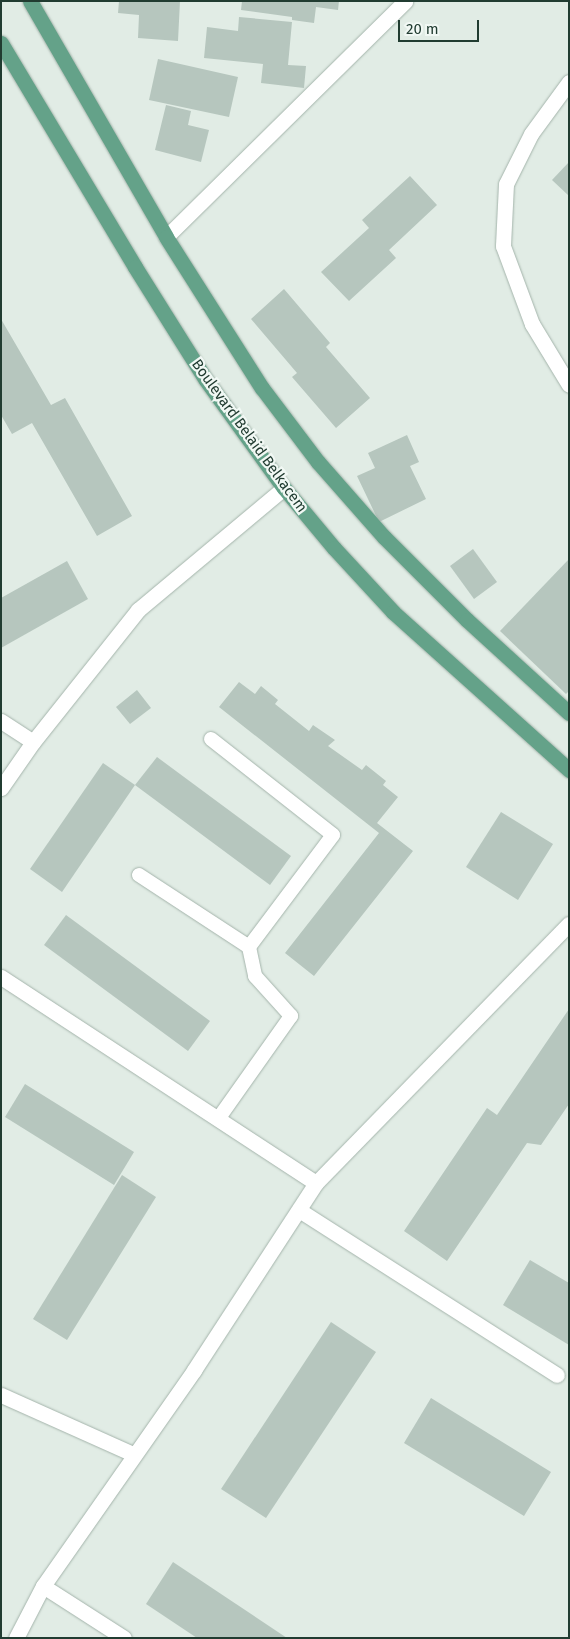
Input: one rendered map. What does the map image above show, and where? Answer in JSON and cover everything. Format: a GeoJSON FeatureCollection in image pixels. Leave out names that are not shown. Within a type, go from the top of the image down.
{"type":"FeatureCollection","features":[{"type":"Feature","properties":{"kind":"main road"},"geometry":{"type":"LineString","coordinates":[[30,1],[166,237],[262,388],[318,462],[384,537],[460,613],[569,713]]}},
{"type":"Feature","properties":{"kind":"main road","name":"Boulevard Belaid Belkacem"},"geometry":{"type":"LineString","coordinates":[[1,43],[135,267],[206,380],[284,488],[334,548],[393,612],[569,770]]}},
{"type":"Feature","properties":{"kind":"street"},"geometry":{"type":"LineString","coordinates":[[166,237],[405,1]]}},
{"type":"Feature","properties":{"kind":"street"},"geometry":{"type":"LineString","coordinates":[[569,82],[531,134],[506,184],[503,246],[532,324],[569,385]]}},
{"type":"Feature","properties":{"kind":"street"},"geometry":{"type":"LineString","coordinates":[[1,788],[33,742],[138,610],[284,488]]}},
{"type":"Feature","properties":{"kind":"street"},"geometry":{"type":"LineString","coordinates":[[1,721],[33,742]]}},
{"type":"Feature","properties":{"kind":"street"},"geometry":{"type":"LineString","coordinates":[[16,1638],[42,1586],[133,1454],[194,1370],[316,1183],[569,924]]}},
{"type":"Feature","properties":{"kind":"street"},"geometry":{"type":"LineString","coordinates":[[1,977],[316,1183]]}},
{"type":"Feature","properties":{"kind":"street"},"geometry":{"type":"LineString","coordinates":[[299,1210],[557,1375]]}},
{"type":"Feature","properties":{"kind":"street"},"geometry":{"type":"LineString","coordinates":[[1,1395],[133,1454]]}},
{"type":"Feature","properties":{"kind":"street"},"geometry":{"type":"LineString","coordinates":[[42,1586],[124,1638]]}},
{"type":"Feature","properties":{"kind":"lane"},"geometry":{"type":"LineString","coordinates":[[211,739],[333,835],[249,947]]}},
{"type":"Feature","properties":{"kind":"lane"},"geometry":{"type":"LineString","coordinates":[[139,875],[249,947],[255,976],[291,1016],[218,1119]]}},
{"type":"Feature","properties":{"kind":"building"},"geometry":{"type":"Polygon","coordinates":[[[119,1],[180,1],[178,41],[138,38],[139,15],[118,13],[119,1]]]}},
{"type":"Feature","properties":{"kind":"building"},"geometry":{"type":"Polygon","coordinates":[[[242,1],[339,1],[338,10],[316,7],[314,23],[292,20],[292,17],[241,10],[242,1]]]}},
{"type":"Feature","properties":{"kind":"building"},"geometry":{"type":"Polygon","coordinates":[[[239,17],[292,22],[288,65],[306,66],[304,88],[261,83],[263,64],[204,58],[207,27],[238,31],[239,17]]]}},
{"type":"Feature","properties":{"kind":"building"},"geometry":{"type":"Polygon","coordinates":[[[158,59],[238,77],[229,117],[149,100],[158,59]]]}},
{"type":"Feature","properties":{"kind":"building"},"geometry":{"type":"Polygon","coordinates":[[[166,105],[191,111],[188,125],[209,130],[201,162],[155,150],[166,105]]]}},
{"type":"Feature","properties":{"kind":"building"},"geometry":{"type":"Polygon","coordinates":[[[569,162],[569,196],[552,180],[569,162]]]}},
{"type":"Feature","properties":{"kind":"building"},"geometry":{"type":"Polygon","coordinates":[[[410,176],[437,205],[389,250],[396,258],[349,301],[321,272],[369,228],[362,220],[410,176]]]}},
{"type":"Feature","properties":{"kind":"building"},"geometry":{"type":"Polygon","coordinates":[[[284,289],[330,343],[326,347],[370,398],[336,428],[292,377],[297,373],[251,319],[284,289]]]}},
{"type":"Feature","properties":{"kind":"building"},"geometry":{"type":"Polygon","coordinates":[[[1,319],[51,405],[65,398],[132,516],[97,536],[32,423],[12,434],[1,415],[1,319]]]}},
{"type":"Feature","properties":{"kind":"building"},"geometry":{"type":"Polygon","coordinates":[[[407,435],[419,462],[410,466],[426,499],[379,522],[357,476],[375,468],[368,453],[407,435]]]}},
{"type":"Feature","properties":{"kind":"building"},"geometry":{"type":"Polygon","coordinates":[[[473,549],[497,582],[474,599],[450,566],[473,549]]]}},
{"type":"Feature","properties":{"kind":"building"},"geometry":{"type":"Polygon","coordinates":[[[569,559],[569,691],[566,694],[500,631],[569,559]]]}},
{"type":"Feature","properties":{"kind":"building"},"geometry":{"type":"Polygon","coordinates":[[[67,561],[88,599],[1,648],[1,598],[67,561]]]}},
{"type":"Feature","properties":{"kind":"building"},"geometry":{"type":"Polygon","coordinates":[[[239,682],[255,694],[261,686],[278,700],[275,704],[309,731],[313,725],[335,740],[328,746],[362,770],[366,765],[386,781],[383,785],[398,797],[377,823],[413,851],[314,976],[285,953],[379,833],[219,707],[239,682]]]}},
{"type":"Feature","properties":{"kind":"building"},"geometry":{"type":"Polygon","coordinates":[[[137,690],[151,708],[130,724],[116,707],[137,690]]]}},
{"type":"Feature","properties":{"kind":"building"},"geometry":{"type":"Polygon","coordinates":[[[157,757],[291,856],[270,885],[135,785],[157,757]]]}},
{"type":"Feature","properties":{"kind":"building"},"geometry":{"type":"Polygon","coordinates":[[[103,763],[135,785],[62,892],[30,869],[103,763]]]}},
{"type":"Feature","properties":{"kind":"building"},"geometry":{"type":"Polygon","coordinates":[[[501,812],[553,844],[518,900],[466,867],[501,812]]]}},
{"type":"Feature","properties":{"kind":"building"},"geometry":{"type":"Polygon","coordinates":[[[66,915],[210,1021],[188,1051],[44,945],[66,915]]]}},
{"type":"Feature","properties":{"kind":"building"},"geometry":{"type":"Polygon","coordinates":[[[569,1009],[569,1104],[541,1145],[527,1143],[447,1261],[404,1231],[487,1108],[497,1115],[569,1009]]]}},
{"type":"Feature","properties":{"kind":"building"},"geometry":{"type":"Polygon","coordinates":[[[25,1084],[134,1152],[114,1185],[5,1117],[25,1084]]]}},
{"type":"Feature","properties":{"kind":"building"},"geometry":{"type":"Polygon","coordinates":[[[122,1175],[156,1197],[67,1340],[33,1319],[122,1175]]]}},
{"type":"Feature","properties":{"kind":"building"},"geometry":{"type":"Polygon","coordinates":[[[530,1260],[569,1283],[569,1345],[503,1305],[530,1260]]]}},
{"type":"Feature","properties":{"kind":"building"},"geometry":{"type":"Polygon","coordinates":[[[331,1322],[376,1352],[266,1518],[221,1489],[331,1322]]]}},
{"type":"Feature","properties":{"kind":"building"},"geometry":{"type":"Polygon","coordinates":[[[431,1398],[551,1472],[524,1516],[404,1443],[431,1398]]]}},
{"type":"Feature","properties":{"kind":"building"},"geometry":{"type":"Polygon","coordinates":[[[173,1562],[287,1638],[197,1638],[146,1604],[173,1562]]]}}]}
